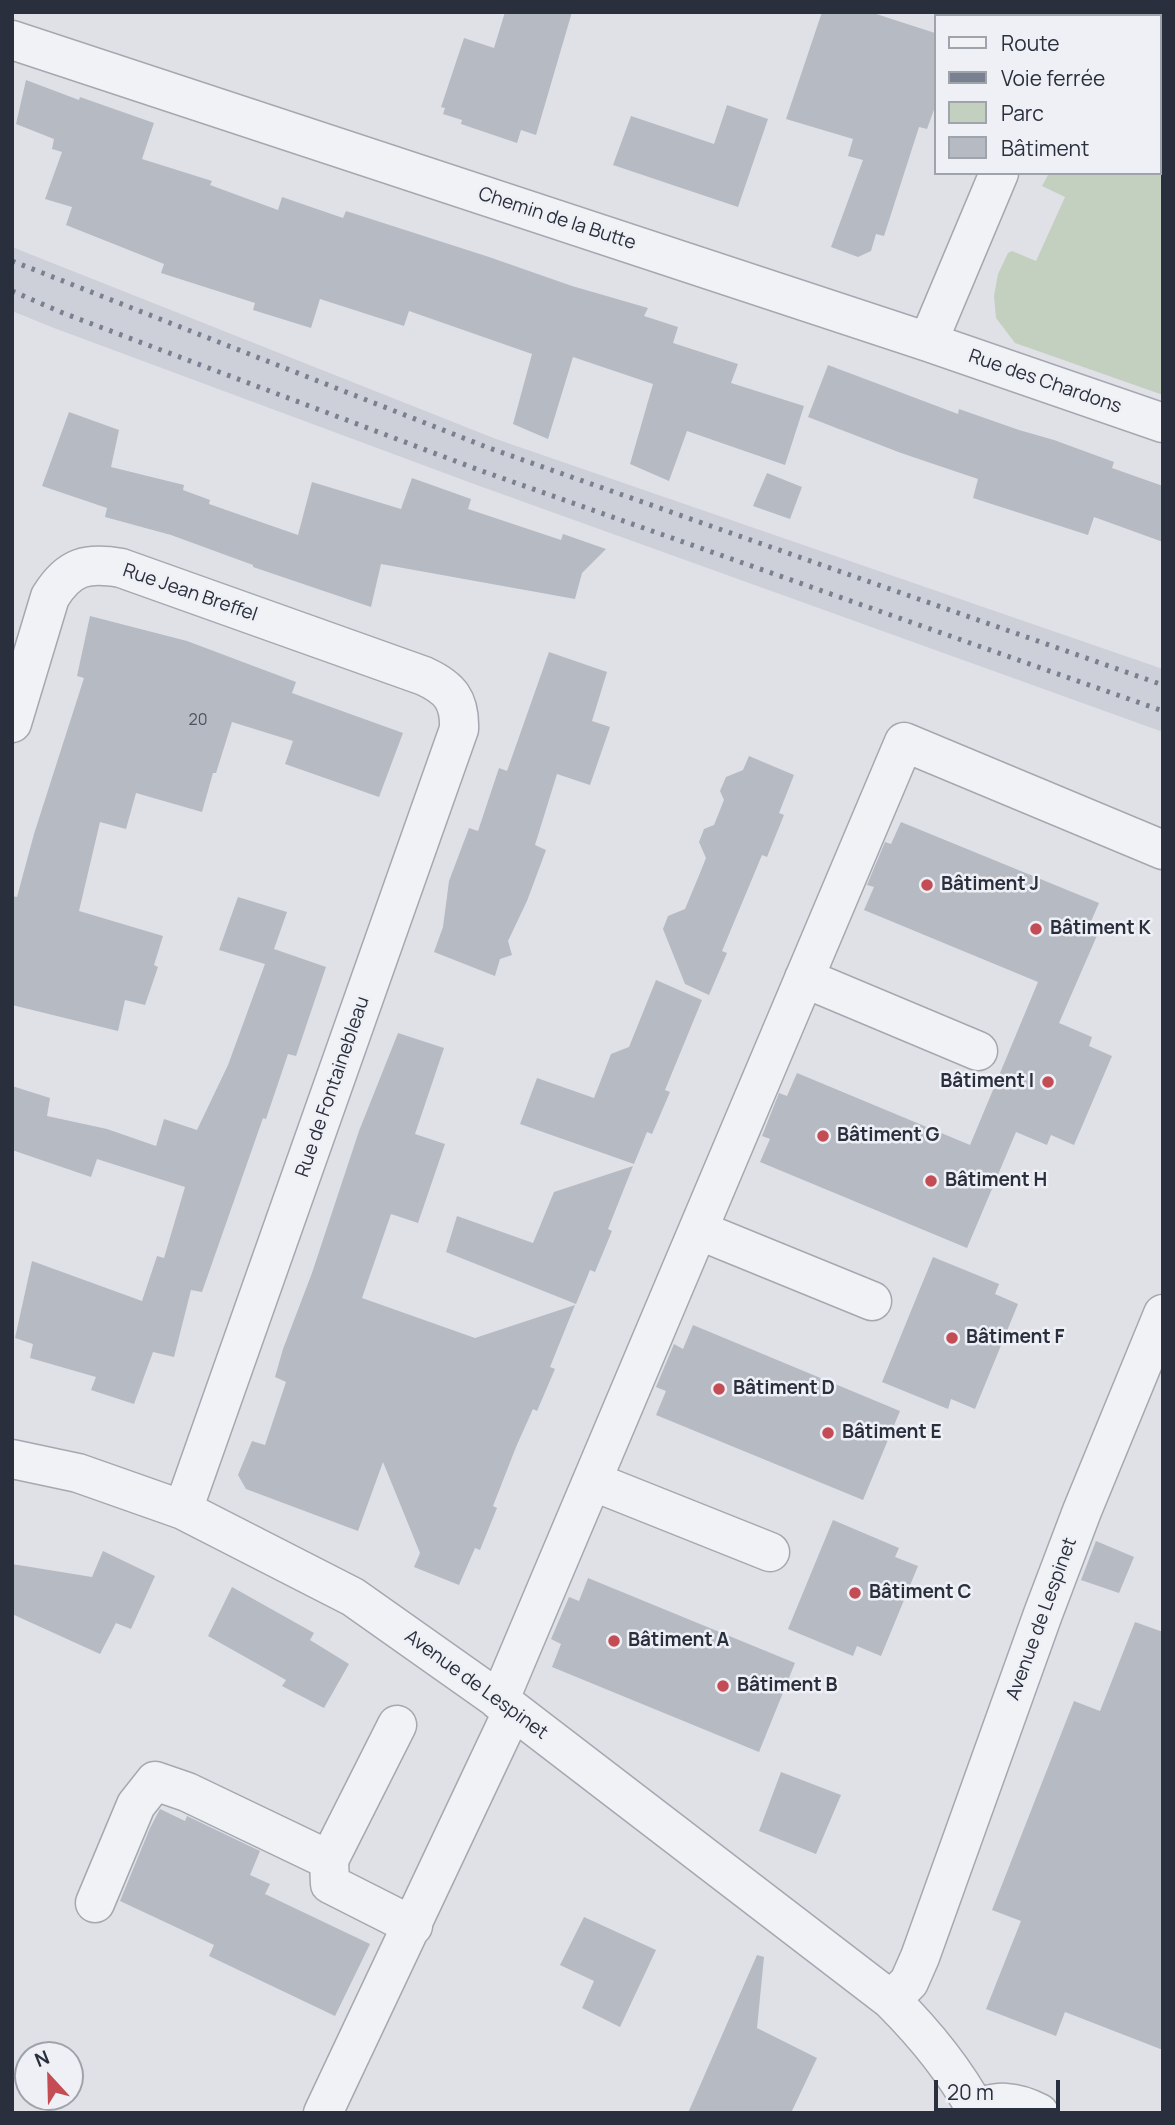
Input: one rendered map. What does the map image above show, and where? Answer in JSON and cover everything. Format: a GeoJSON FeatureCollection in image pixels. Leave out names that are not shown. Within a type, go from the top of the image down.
{"type":"FeatureCollection","features":[{"type":"Feature","properties":{"kind":"street","name":"Chemin de la Butte"},"geometry":{"type":"LineString","coordinates":[[12,40],[928,342]]}},
{"type":"Feature","properties":{"kind":"street"},"geometry":{"type":"LineString","coordinates":[[928,342],[998,175]]}},
{"type":"Feature","properties":{"kind":"street","name":"Rue des Chardons"},"geometry":{"type":"LineString","coordinates":[[928,342],[1163,423]]}},
{"type":"Feature","properties":{"kind":"street","name":"Rue Jean Breffel"},"geometry":{"type":"LineString","coordinates":[[12,723],[50,597],[61,580],[79,568],[100,565],[121,568],[424,676]]}},
{"type":"Feature","properties":{"kind":"street","name":"Rue de Fontainebleau"},"geometry":{"type":"LineString","coordinates":[[183,1510],[459,729],[460,713],[452,696],[441,684],[424,676]]}},
{"type":"Feature","properties":{"kind":"street"},"geometry":{"type":"LineString","coordinates":[[323,2113],[413,1926],[506,1706],[592,1481],[904,742],[1163,850]]}},
{"type":"Feature","properties":{"kind":"street"},"geometry":{"type":"LineString","coordinates":[[804,978],[978,1051]]}},
{"type":"Feature","properties":{"kind":"street"},"geometry":{"type":"LineString","coordinates":[[698,1230],[872,1301]]}},
{"type":"Feature","properties":{"kind":"street","name":"Avenue de Lespinet"},"geometry":{"type":"LineString","coordinates":[[891,2000],[909,1982],[920,1957],[1043,1614],[1163,1314]]}},
{"type":"Feature","properties":{"kind":"street","name":"Avenue de Lespinet"},"geometry":{"type":"LineString","coordinates":[[12,1459],[78,1473],[183,1510],[353,1597],[506,1706],[891,2000],[925,2036],[966,2091],[975,2111],[992,2104],[1009,2102],[1025,2105],[1039,2113]]}},
{"type":"Feature","properties":{"kind":"street"},"geometry":{"type":"LineString","coordinates":[[592,1481],[770,1552]]}},
{"type":"Feature","properties":{"kind":"street"},"geometry":{"type":"LineString","coordinates":[[397,1725],[329,1860],[330,1884],[413,1926]]}},
{"type":"Feature","properties":{"kind":"street"},"geometry":{"type":"LineString","coordinates":[[95,1903],[136,1805],[155,1781],[187,1791],[329,1860]]}},
{"type":"Feature","properties":{"kind":"shaded area"},"geometry":{"type":"Polygon","coordinates":[[[12,247],[496,439],[1163,669],[1163,732],[474,484],[12,311],[12,247]]]}},
{"type":"Feature","properties":{"kind":"green space"},"geometry":{"type":"Polygon","coordinates":[[[1163,141],[1163,395],[1015,343],[996,318],[994,296],[998,274],[1008,253],[1012,251],[1036,261],[1065,197],[1042,186],[1048,175],[1161,175],[1163,141]]]}},
{"type":"Feature","properties":{"kind":"building"},"geometry":{"type":"Polygon","coordinates":[[[505,12],[572,12],[536,135],[521,130],[517,143],[461,124],[462,120],[443,114],[445,108],[441,107],[464,38],[494,48],[505,12]]]}},
{"type":"Feature","properties":{"kind":"building"},"geometry":{"type":"Polygon","coordinates":[[[822,12],[870,12],[934,33],[934,110],[927,129],[919,127],[884,236],[876,234],[871,251],[858,257],[831,247],[863,160],[848,156],[853,139],[786,119],[822,12]]]}},
{"type":"Feature","properties":{"kind":"building"},"geometry":{"type":"Polygon","coordinates":[[[26,80],[154,123],[142,159],[212,181],[210,185],[278,210],[282,197],[343,218],[346,211],[572,286],[648,308],[644,316],[678,327],[673,343],[738,364],[731,383],[804,406],[785,465],[687,431],[669,481],[630,464],[653,384],[573,357],[548,439],[513,424],[532,354],[409,311],[404,326],[320,299],[311,328],[253,310],[255,303],[161,273],[164,264],[66,225],[72,207],[45,199],[62,152],[52,149],[54,139],[16,124],[26,80]]]}},
{"type":"Feature","properties":{"kind":"building"},"geometry":{"type":"Polygon","coordinates":[[[727,105],[768,119],[738,207],[613,165],[631,116],[714,144],[727,105]]]}},
{"type":"Feature","properties":{"kind":"building"},"geometry":{"type":"Polygon","coordinates":[[[828,365],[958,414],[959,409],[1054,440],[1114,462],[1112,468],[1163,486],[1163,542],[1094,517],[1088,535],[973,498],[978,479],[808,417],[828,365]]]}},
{"type":"Feature","properties":{"kind":"building"},"geometry":{"type":"Polygon","coordinates":[[[69,412],[119,430],[111,467],[184,485],[183,490],[210,500],[209,504],[298,535],[312,482],[401,509],[412,478],[471,499],[468,509],[561,540],[563,534],[606,549],[582,573],[575,599],[381,564],[371,607],[253,567],[171,535],[105,517],[107,508],[42,486],[69,412]]]}},
{"type":"Feature","properties":{"kind":"building"},"geometry":{"type":"Polygon","coordinates":[[[767,473],[802,487],[790,519],[753,506],[767,473]]]}},
{"type":"Feature","properties":{"kind":"building"},"geometry":{"type":"Polygon","coordinates":[[[90,616],[187,641],[296,682],[292,693],[403,733],[379,797],[285,764],[293,741],[232,722],[202,812],[136,793],[126,829],[100,822],[79,911],[163,936],[154,965],[158,967],[145,1005],[125,1000],[118,1031],[12,1005],[12,896],[17,897],[34,834],[84,678],[77,676],[90,616]]]}},
{"type":"Feature","properties":{"kind":"building"},"geometry":{"type":"Polygon","coordinates":[[[549,652],[607,672],[592,721],[610,727],[590,785],[557,774],[535,845],[546,850],[527,901],[508,941],[512,955],[500,959],[495,976],[434,952],[443,927],[449,881],[469,828],[478,831],[499,768],[507,771],[549,652]]]}},
{"type":"Feature","properties":{"kind":"building"},"geometry":{"type":"Polygon","coordinates":[[[749,756],[794,775],[779,813],[784,815],[767,857],[762,855],[722,951],[727,953],[709,995],[685,984],[663,929],[668,916],[685,909],[700,873],[706,858],[699,842],[704,829],[714,825],[724,800],[720,791],[726,777],[743,770],[749,756]]]}},
{"type":"Feature","properties":{"kind":"building"},"geometry":{"type":"Polygon","coordinates":[[[901,822],[1099,903],[1089,926],[1099,931],[1059,1023],[1092,1037],[1089,1046],[1112,1056],[1074,1145],[1051,1135],[1047,1145],[1016,1132],[967,1248],[760,1162],[770,1139],[762,1136],[779,1093],[787,1096],[797,1073],[970,1145],[1038,982],[864,910],[874,887],[867,885],[885,842],[891,844],[901,822]]]}},
{"type":"Feature","properties":{"kind":"building"},"geometry":{"type":"Polygon","coordinates":[[[238,897],[287,912],[274,949],[326,967],[296,1056],[288,1054],[266,1119],[263,1118],[202,1292],[191,1290],[174,1357],[153,1352],[134,1404],[91,1390],[96,1377],[30,1358],[33,1344],[15,1338],[32,1261],[142,1301],[157,1256],[164,1258],[185,1187],[97,1159],[91,1177],[12,1150],[12,1086],[50,1098],[47,1116],[107,1129],[156,1146],[164,1119],[197,1130],[228,1065],[265,964],[219,950],[238,897]]]}},
{"type":"Feature","properties":{"kind":"building"},"geometry":{"type":"Polygon","coordinates":[[[656,980],[702,1000],[665,1090],[670,1092],[652,1134],[647,1132],[634,1164],[520,1124],[537,1078],[594,1098],[611,1054],[629,1047],[656,980]]]}},
{"type":"Feature","properties":{"kind":"building"},"geometry":{"type":"Polygon","coordinates":[[[398,1033],[444,1048],[415,1134],[445,1144],[418,1223],[391,1214],[362,1298],[475,1338],[575,1305],[550,1367],[555,1369],[537,1411],[533,1409],[516,1447],[493,1506],[497,1508],[480,1550],[475,1548],[459,1585],[414,1567],[420,1553],[383,1462],[358,1531],[246,1489],[238,1475],[252,1441],[265,1445],[286,1382],[275,1377],[283,1349],[312,1273],[359,1131],[398,1033]]]}},
{"type":"Feature","properties":{"kind":"building"},"geometry":{"type":"Polygon","coordinates":[[[633,1166],[608,1229],[612,1231],[595,1272],[590,1270],[576,1304],[446,1252],[457,1216],[533,1243],[554,1192],[633,1166]]]}},
{"type":"Feature","properties":{"kind":"building","name":"Bâtiment F"},"geometry":{"type":"Polygon","coordinates":[[[933,1257],[999,1284],[995,1294],[1018,1304],[975,1409],[951,1399],[948,1409],[882,1382],[933,1257]]]}},
{"type":"Feature","properties":{"kind":"building"},"geometry":{"type":"Polygon","coordinates":[[[693,1325],[900,1411],[863,1500],[656,1415],[666,1391],[656,1387],[674,1344],[683,1349],[693,1325]]]}},
{"type":"Feature","properties":{"kind":"building","name":"Bâtiment C"},"geometry":{"type":"Polygon","coordinates":[[[833,1520],[899,1548],[895,1557],[918,1566],[881,1656],[857,1646],[853,1656],[788,1629],[833,1520]]]}},
{"type":"Feature","properties":{"kind":"building"},"geometry":{"type":"Polygon","coordinates":[[[1096,1541],[1134,1557],[1119,1593],[1081,1580],[1096,1541]]]}},
{"type":"Feature","properties":{"kind":"building"},"geometry":{"type":"Polygon","coordinates":[[[103,1551],[155,1576],[131,1629],[116,1623],[100,1654],[12,1614],[12,1564],[92,1577],[103,1551]]]}},
{"type":"Feature","properties":{"kind":"building"},"geometry":{"type":"Polygon","coordinates":[[[588,1578],[795,1663],[759,1752],[552,1667],[561,1644],[551,1639],[569,1597],[579,1601],[588,1578]]]}},
{"type":"Feature","properties":{"kind":"building"},"geometry":{"type":"Polygon","coordinates":[[[232,1587],[314,1633],[310,1640],[349,1664],[324,1708],[282,1686],[286,1680],[208,1636],[232,1587]]]}},
{"type":"Feature","properties":{"kind":"building"},"geometry":{"type":"Polygon","coordinates":[[[1135,1622],[1163,1632],[1163,2050],[1065,2012],[1056,2036],[986,2009],[1021,1921],[992,1910],[1074,1701],[1100,1711],[1135,1622]]]}},
{"type":"Feature","properties":{"kind":"building"},"geometry":{"type":"Polygon","coordinates":[[[781,1772],[841,1795],[816,1854],[759,1831],[781,1772]]]}},
{"type":"Feature","properties":{"kind":"building"},"geometry":{"type":"Polygon","coordinates":[[[160,1809],[185,1821],[187,1816],[260,1851],[250,1875],[270,1884],[265,1894],[370,1944],[335,2016],[209,1956],[214,1945],[120,1901],[160,1809]]]}},
{"type":"Feature","properties":{"kind":"building"},"geometry":{"type":"Polygon","coordinates":[[[584,1917],[656,1950],[620,2027],[582,2008],[594,1981],[560,1965],[584,1917]]]}},
{"type":"Feature","properties":{"kind":"building"},"geometry":{"type":"Polygon","coordinates":[[[757,1955],[764,1957],[757,2028],[817,2058],[791,2113],[688,2113],[757,1955]]]}},
{"type":"Feature","properties":{"kind":"railway"},"geometry":{"type":"LineString","coordinates":[[12,261],[489,448],[1163,685]]}},
{"type":"Feature","properties":{"kind":"railway"},"geometry":{"type":"LineString","coordinates":[[12,291],[63,313],[479,470],[1163,711]]}},
{"type":"Feature","properties":{"kind":"place","name":"Bâtiment J"},"geometry":{"type":"Point","coordinates":[927,885]}},
{"type":"Feature","properties":{"kind":"place","name":"Bâtiment K"},"geometry":{"type":"Point","coordinates":[1036,929]}},
{"type":"Feature","properties":{"kind":"place","name":"Bâtiment I"},"geometry":{"type":"Point","coordinates":[1048,1082]}},
{"type":"Feature","properties":{"kind":"place","name":"Bâtiment G"},"geometry":{"type":"Point","coordinates":[823,1136]}},
{"type":"Feature","properties":{"kind":"place","name":"Bâtiment H"},"geometry":{"type":"Point","coordinates":[931,1181]}},
{"type":"Feature","properties":{"kind":"place","name":"Bâtiment F"},"geometry":{"type":"Point","coordinates":[952,1338]}},
{"type":"Feature","properties":{"kind":"place","name":"Bâtiment D"},"geometry":{"type":"Point","coordinates":[719,1389]}},
{"type":"Feature","properties":{"kind":"place","name":"Bâtiment E"},"geometry":{"type":"Point","coordinates":[828,1433]}},
{"type":"Feature","properties":{"kind":"place","name":"Bâtiment C"},"geometry":{"type":"Point","coordinates":[855,1593]}},
{"type":"Feature","properties":{"kind":"place","name":"Bâtiment A"},"geometry":{"type":"Point","coordinates":[614,1641]}},
{"type":"Feature","properties":{"kind":"place","name":"Bâtiment B"},"geometry":{"type":"Point","coordinates":[723,1686]}}]}
